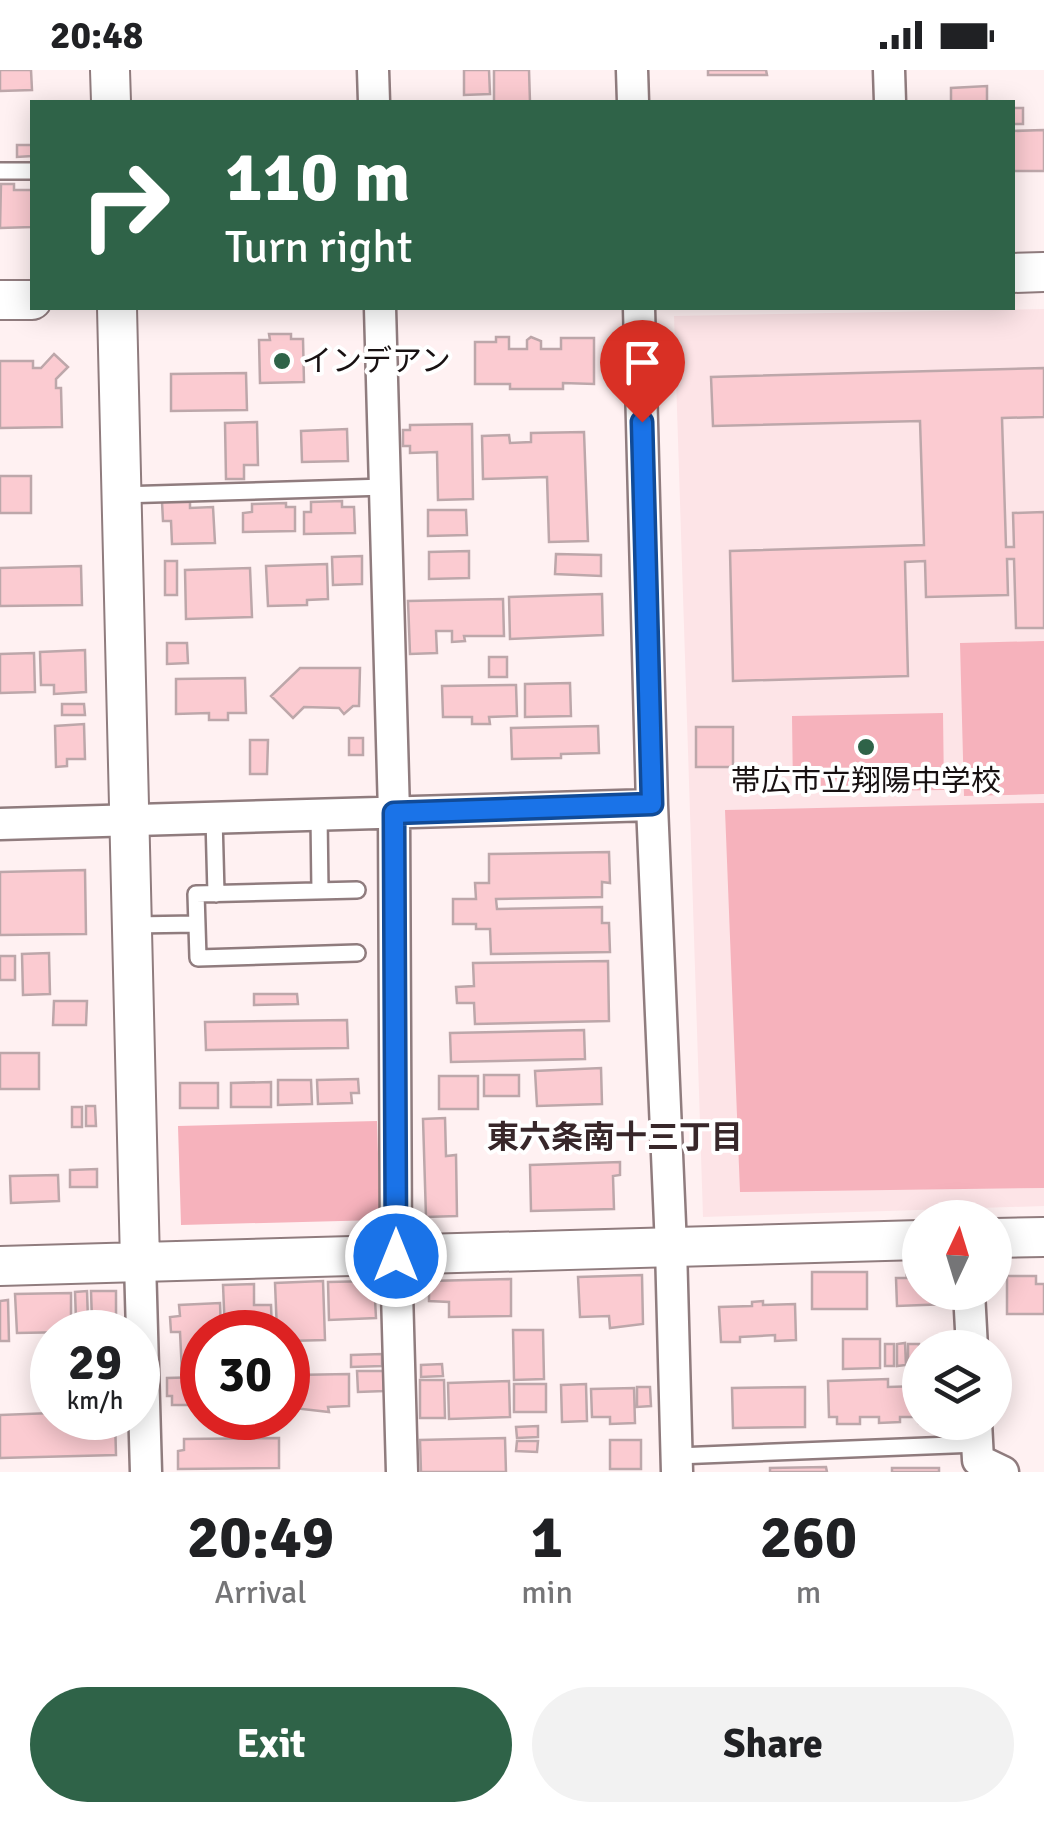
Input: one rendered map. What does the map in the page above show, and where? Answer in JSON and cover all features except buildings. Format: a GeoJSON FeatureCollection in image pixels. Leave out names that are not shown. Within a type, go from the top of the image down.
{"type":"FeatureCollection","features":[{"type":"Feature","properties":{"kind":"street"},"geometry":{"type":"LineString","coordinates":[[110,70],[111,100]]}},
{"type":"Feature","properties":{"kind":"street"},"geometry":{"type":"LineString","coordinates":[[373,70],[374,100]]}},
{"type":"Feature","properties":{"kind":"street"},"geometry":{"type":"LineString","coordinates":[[632,70],[633,100]]}},
{"type":"Feature","properties":{"kind":"street"},"geometry":{"type":"LineString","coordinates":[[890,70],[890,100]]}},
{"type":"Feature","properties":{"kind":"street"},"geometry":{"type":"LineString","coordinates":[[1015,273],[1044,272]]}},
{"type":"Feature","properties":{"kind":"street"},"geometry":{"type":"LineString","coordinates":[[0,300],[30,300]]}},
{"type":"Feature","properties":{"kind":"street"},"geometry":{"type":"LineString","coordinates":[[117,310],[146,1472]]}},
{"type":"Feature","properties":{"kind":"street"},"geometry":{"type":"LineString","coordinates":[[380,310],[394,813],[396,1256],[402,1472]]}},
{"type":"Feature","properties":{"kind":"street"},"geometry":{"type":"LineString","coordinates":[[639,310],[652,804],[677,1464]]}},
{"type":"Feature","properties":{"kind":"street"},"geometry":{"type":"LineString","coordinates":[[0,824],[652,804]]}},
{"type":"Feature","properties":{"kind":"street"},"geometry":{"type":"LineString","coordinates":[[1012,1238],[1044,1237]]}},
{"type":"Feature","properties":{"kind":"street"},"geometry":{"type":"LineString","coordinates":[[0,1266],[902,1241]]}},
{"type":"Feature","properties":{"kind":"street"},"geometry":{"type":"LineString","coordinates":[[977,1440],[978,1460],[1003,1472]]}},
{"type":"Feature","properties":{"kind":"lane"},"geometry":{"type":"LineString","coordinates":[[0,171],[30,171]]}},
{"type":"Feature","properties":{"kind":"lane"},"geometry":{"type":"LineString","coordinates":[[120,496],[385,488]]}},
{"type":"Feature","properties":{"kind":"lane"},"geometry":{"type":"LineString","coordinates":[[319,815],[320,890]]}},
{"type":"Feature","properties":{"kind":"lane"},"geometry":{"type":"LineString","coordinates":[[214,818],[216,894]]}},
{"type":"Feature","properties":{"kind":"lane"},"geometry":{"type":"LineString","coordinates":[[357,890],[196,894],[198,958],[357,953]]}},
{"type":"Feature","properties":{"kind":"lane"},"geometry":{"type":"LineString","coordinates":[[132,925],[197,924]]}},
{"type":"Feature","properties":{"kind":"lane"},"geometry":{"type":"LineString","coordinates":[[677,1464],[908,1440]]}},
{"type":"Feature","properties":{"kind":"shaded area","name":"帯広市立翔陽中学校"},"geometry":{"type":"Polygon","coordinates":[[[1044,309],[1044,1206],[1012,1207],[1012,1200],[902,1200],[902,1211],[703,1217],[674,316],[1044,309]]]}},
{"type":"Feature","properties":{"kind":"shaded area"},"geometry":{"type":"Polygon","coordinates":[[[1044,641],[1044,794],[964,796],[960,643],[1044,641]]]}},
{"type":"Feature","properties":{"kind":"shaded area"},"geometry":{"type":"Polygon","coordinates":[[[943,713],[944,790],[793,792],[792,716],[943,713]]]}},
{"type":"Feature","properties":{"kind":"shaded area"},"geometry":{"type":"Polygon","coordinates":[[[1044,803],[1044,1188],[740,1192],[725,810],[1044,803]]]}},
{"type":"Feature","properties":{"kind":"shaded area"},"geometry":{"type":"Polygon","coordinates":[[[377,1121],[380,1220],[181,1225],[178,1126],[377,1121]]]}},
{"type":"Feature","properties":{"kind":"place","name":"インデアン"},"geometry":{"type":"Point","coordinates":[282,361]}},
{"type":"Feature","properties":{"kind":"place","name":"帯広市立翔陽中学校"},"geometry":{"type":"Point","coordinates":[866,747]}},
{"type":"Feature","properties":{"kind":"district","name":"東六条南十三丁目"},"geometry":{"type":"Point","coordinates":[615,1137]}},
{"type":"Feature","properties":{"kind":"route"},"geometry":{"type":"LineString","coordinates":[[396,1256],[394,813],[652,804],[642,422]]}}]}
